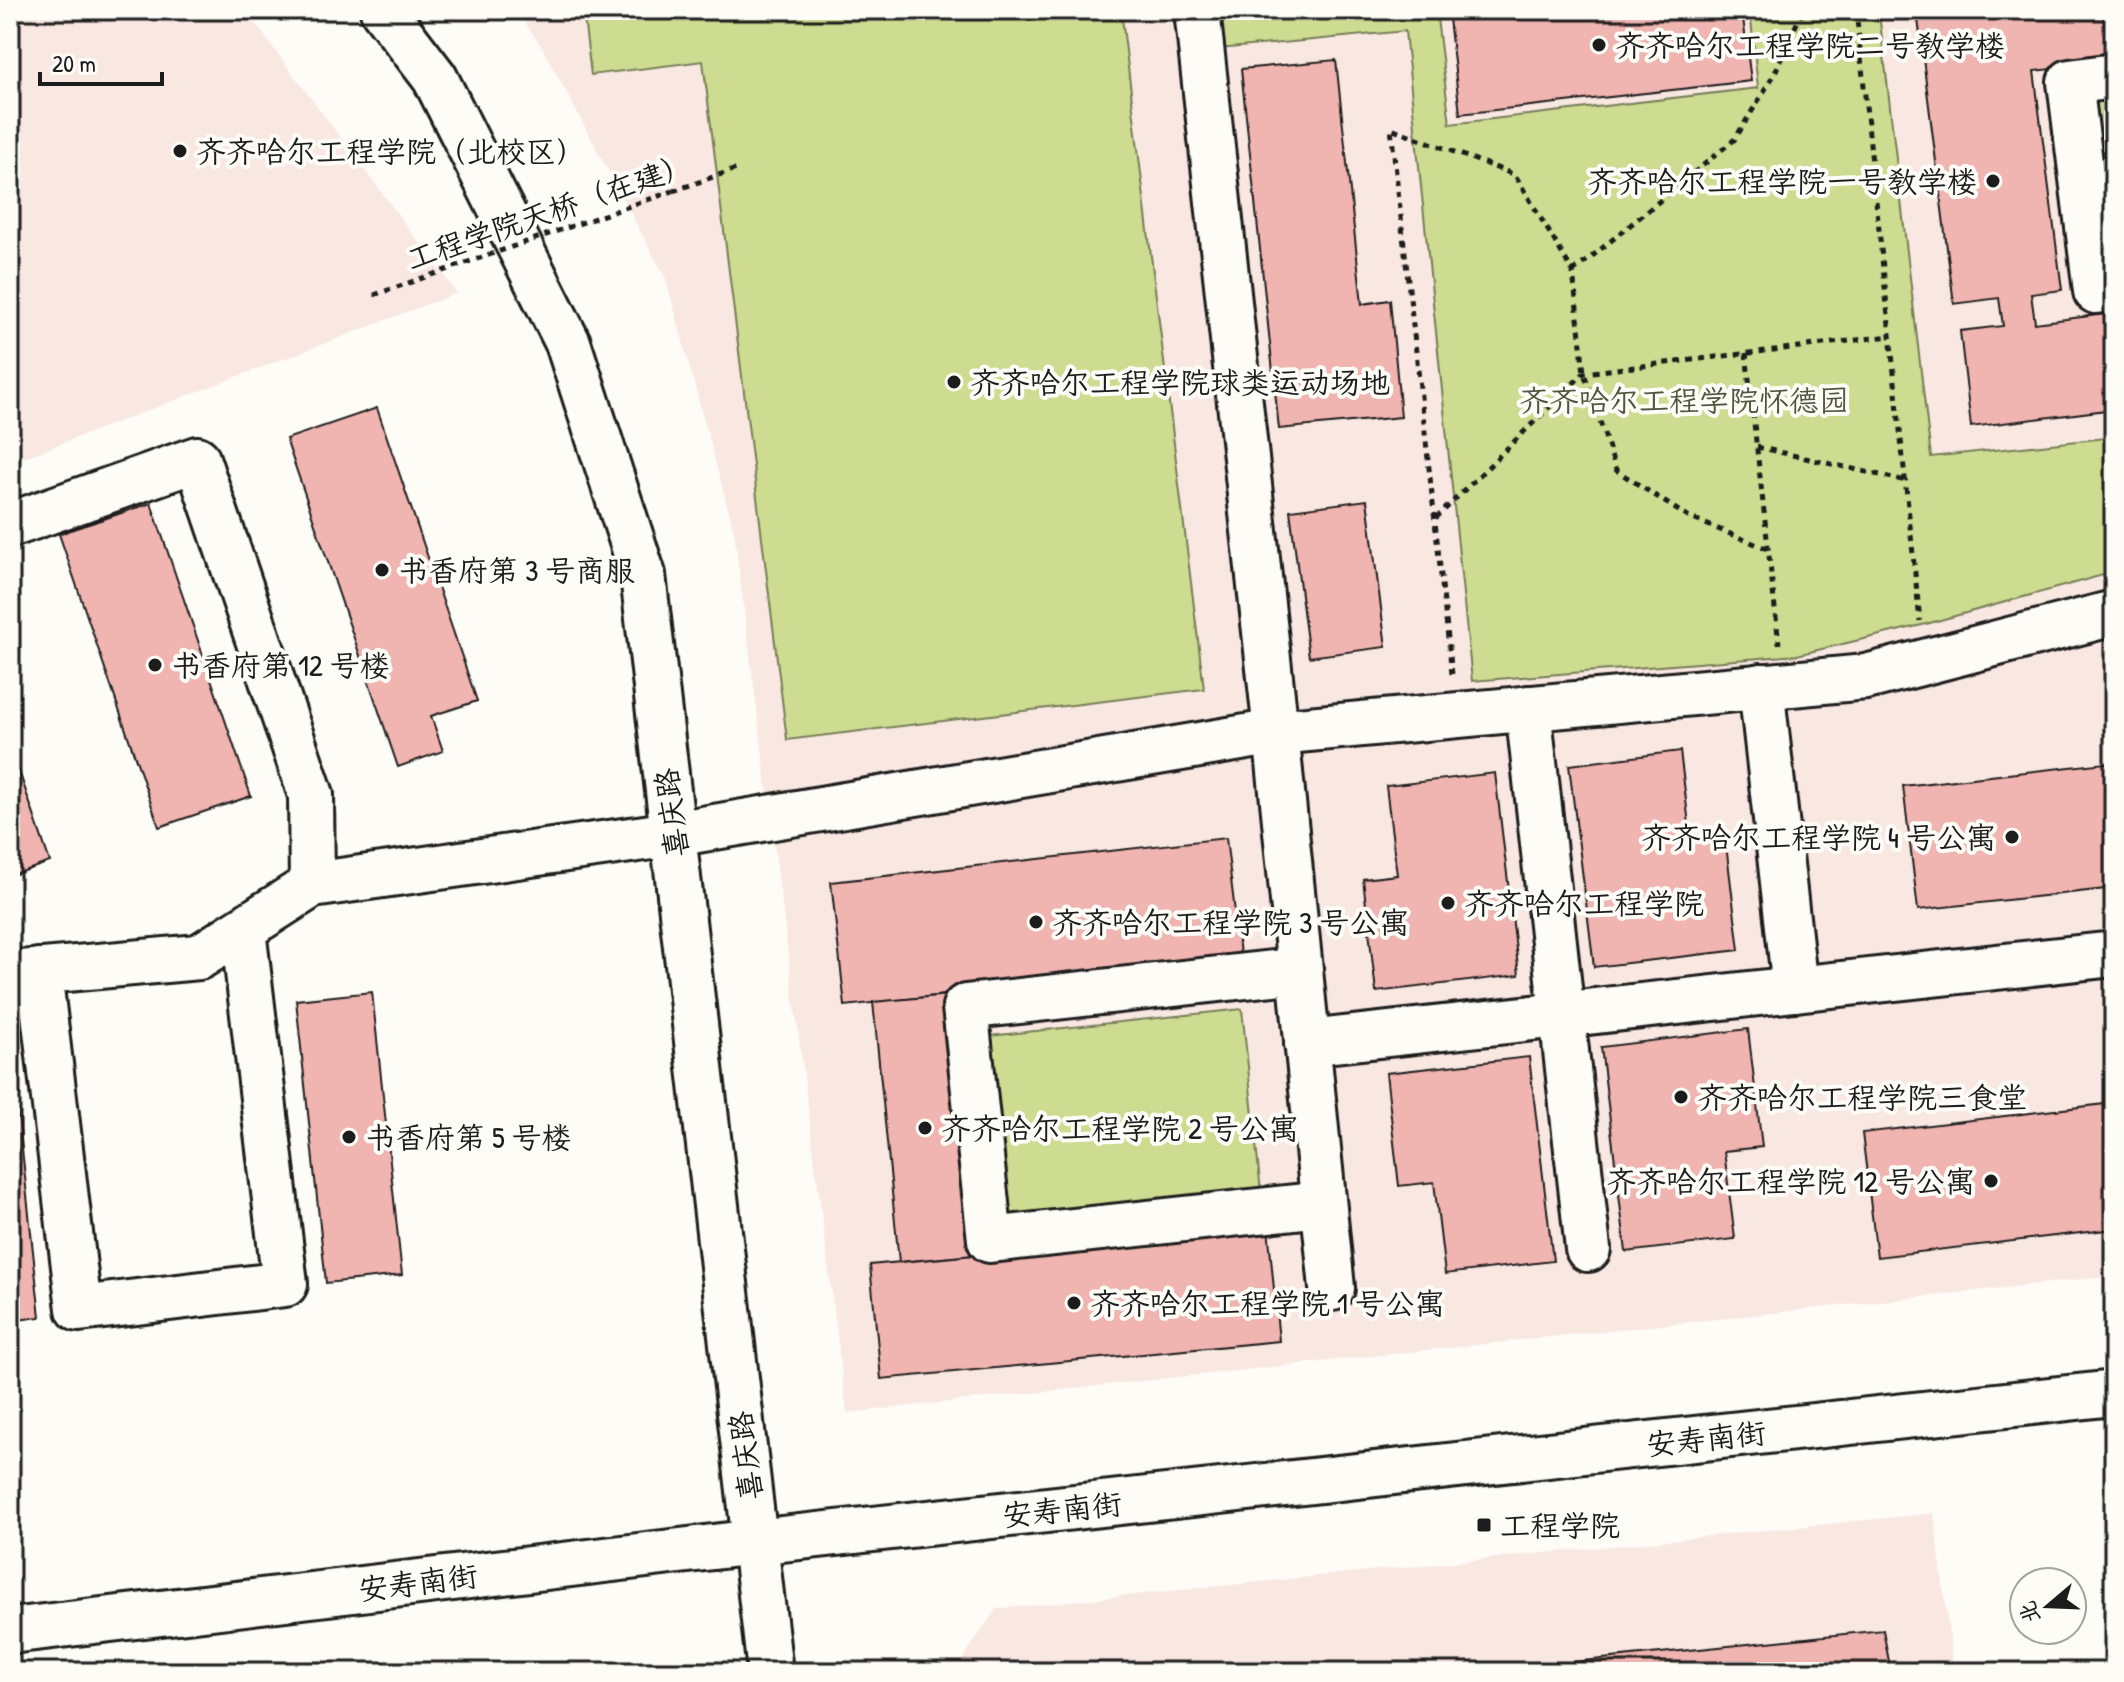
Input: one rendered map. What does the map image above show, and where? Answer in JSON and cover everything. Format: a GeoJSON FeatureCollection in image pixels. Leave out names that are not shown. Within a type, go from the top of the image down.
{"type":"FeatureCollection","features":[{"type":"Feature","properties":{"kind":"street","name":"喜庆路"},"geometry":{"type":"LineString","coordinates":[[383,10],[435,78],[568,343],[643,575],[770,1672]]}},
{"type":"Feature","properties":{"kind":"street"},"geometry":{"type":"LineString","coordinates":[[1197,10],[1276,732],[1332,1288]]}},
{"type":"Feature","properties":{"kind":"street"},"geometry":{"type":"LineString","coordinates":[[2114,76],[2070,82],[2096,291],[2114,289]]}},
{"type":"Feature","properties":{"kind":"street"},"geometry":{"type":"LineString","coordinates":[[10,525],[197,459],[311,795],[312,885]]}},
{"type":"Feature","properties":{"kind":"street"},"geometry":{"type":"LineString","coordinates":[[243,930],[285,1284],[79,1309],[24,972],[199,957],[312,885],[673,834],[1276,732],[1866,677],[2114,613]]}},
{"type":"Feature","properties":{"kind":"street"},"geometry":{"type":"LineString","coordinates":[[1772,685],[1795,989]]}},
{"type":"Feature","properties":{"kind":"street"},"geometry":{"type":"LineString","coordinates":[[1528,708],[1588,1249]]}},
{"type":"Feature","properties":{"kind":"street"},"geometry":{"type":"LineString","coordinates":[[1307,1043],[2114,954]]}},
{"type":"Feature","properties":{"kind":"street"},"geometry":{"type":"LineString","coordinates":[[1300,970],[965,1007],[990,1240],[1323,1204]]}},
{"type":"Feature","properties":{"kind":"street","name":"安寿南街"},"geometry":{"type":"LineString","coordinates":[[10,1631],[755,1542],[2114,1393]]}},
{"type":"Feature","properties":{"kind":"path"},"geometry":{"type":"LineString","coordinates":[[1573,272],[1735,139],[1774,75],[1800,16],[1807,10]]}},
{"type":"Feature","properties":{"kind":"path"},"geometry":{"type":"LineString","coordinates":[[1856,10],[1925,662]]}},
{"type":"Feature","properties":{"kind":"path"},"geometry":{"type":"LineString","coordinates":[[1456,715],[1391,128],[1515,175],[1573,272],[1584,373],[1616,470],[1688,517],[1768,549]]}},
{"type":"Feature","properties":{"kind":"path","name":"工程学院天桥（在建）"},"geometry":{"type":"LineString","coordinates":[[374,295],[739,168]]}},
{"type":"Feature","properties":{"kind":"path"},"geometry":{"type":"LineString","coordinates":[[1435,519],[1584,373],[1890,336]]}},
{"type":"Feature","properties":{"kind":"path"},"geometry":{"type":"LineString","coordinates":[[1746,353],[1768,549],[1772,685]]}},
{"type":"Feature","properties":{"kind":"path"},"geometry":{"type":"LineString","coordinates":[[1757,447],[1906,481]]}},
{"type":"Feature","properties":{"kind":"shaded area","name":"齐齐哈尔工程学院（北校区）"},"geometry":{"type":"Polygon","coordinates":[[[10,10],[245,10],[457,293],[10,463],[10,10]]]}},
{"type":"Feature","properties":{"kind":"shaded area","name":"齐齐哈尔工程学院"},"geometry":{"type":"Polygon","coordinates":[[[516,10],[2114,10],[2114,1276],[847,1413],[734,531],[666,279],[542,47],[516,10]]]}},
{"type":"Feature","properties":{"kind":"shaded area"},"geometry":{"type":"Polygon","coordinates":[[[1934,1513],[1954,1672],[954,1672],[996,1609],[1934,1513]]]}},
{"type":"Feature","properties":{"kind":"green space","name":"齐齐哈尔工程学院球类运动场地"},"geometry":{"type":"Polygon","coordinates":[[[583,10],[1121,10],[1204,689],[787,740],[703,61],[591,75],[583,10]]]}},
{"type":"Feature","properties":{"kind":"green space","name":"齐齐哈尔工程学院怀德园"},"geometry":{"type":"Polygon","coordinates":[[[1214,10],[1436,10],[1450,124],[1758,88],[1750,10],[1900,10],[1879,13],[1931,457],[2114,437],[2114,572],[1926,624],[1797,655],[1472,681],[1405,31],[1219,49],[1214,10]]]}},
{"type":"Feature","properties":{"kind":"green space"},"geometry":{"type":"Polygon","coordinates":[[[2114,97],[2114,267],[2088,101],[2114,97]]]}},
{"type":"Feature","properties":{"kind":"green space"},"geometry":{"type":"Polygon","coordinates":[[[1242,1009],[1261,1192],[999,1220],[980,1037],[1242,1009]]]}},
{"type":"Feature","properties":{"kind":"building","name":"齐齐哈尔工程学院二号教学楼"},"geometry":{"type":"Polygon","coordinates":[[[1448,10],[1742,10],[1751,81],[1460,114],[1448,10]]]}},
{"type":"Feature","properties":{"kind":"building","name":"齐齐哈尔工程学院一号教学楼"},"geometry":{"type":"Polygon","coordinates":[[[1957,10],[2103,10],[2109,62],[2034,71],[2062,290],[2031,294],[2035,323],[2114,313],[2114,409],[1971,427],[1960,331],[2003,326],[1999,298],[1954,304],[1918,19],[1958,14],[1957,10]]]}},
{"type":"Feature","properties":{"kind":"building"},"geometry":{"type":"Polygon","coordinates":[[[1336,60],[1362,304],[1390,300],[1401,417],[1279,429],[1241,69],[1336,60]]]}},
{"type":"Feature","properties":{"kind":"building","name":"书香府第 3 号商服"},"geometry":{"type":"Polygon","coordinates":[[[377,408],[477,701],[431,716],[443,751],[398,767],[286,439],[377,408]]]}},
{"type":"Feature","properties":{"kind":"building"},"geometry":{"type":"Polygon","coordinates":[[[1367,500],[1386,647],[1309,657],[1290,510],[1367,500]]]}},
{"type":"Feature","properties":{"kind":"building","name":"书香府第 12 号楼"},"geometry":{"type":"Polygon","coordinates":[[[151,503],[251,796],[159,827],[59,534],[151,503]]]}},
{"type":"Feature","properties":{"kind":"building"},"geometry":{"type":"Polygon","coordinates":[[[10,745],[50,862],[10,876],[10,745]]]}},
{"type":"Feature","properties":{"kind":"building"},"geometry":{"type":"Polygon","coordinates":[[[1680,751],[1691,841],[1725,837],[1739,950],[1594,967],[1569,765],[1680,751]]]}},
{"type":"Feature","properties":{"kind":"building","name":"齐齐哈尔工程学院 4 号公寓"},"geometry":{"type":"Polygon","coordinates":[[[2114,762],[2114,888],[1918,910],[1903,786],[2114,762]]]}},
{"type":"Feature","properties":{"kind":"building"},"geometry":{"type":"Polygon","coordinates":[[[1495,773],[1519,975],[1376,992],[1363,879],[1397,875],[1386,786],[1495,773]]]}},
{"type":"Feature","properties":{"kind":"building","name":"齐齐哈尔工程学院 3 号公寓"},"geometry":{"type":"Polygon","coordinates":[[[1226,838],[1241,962],[845,1006],[831,882],[1226,838]]]}},
{"type":"Feature","properties":{"kind":"building","name":"书香府第 5 号楼"},"geometry":{"type":"Polygon","coordinates":[[[372,992],[402,1275],[326,1283],[296,1000],[372,992]]]}},
{"type":"Feature","properties":{"kind":"building","name":"齐齐哈尔工程学院 2 号公寓"},"geometry":{"type":"Polygon","coordinates":[[[949,995],[976,1255],[899,1262],[873,1002],[949,995]]]}},
{"type":"Feature","properties":{"kind":"building","name":"齐齐哈尔工程学院三食堂"},"geometry":{"type":"Polygon","coordinates":[[[1748,1029],[1762,1147],[1724,1151],[1735,1239],[1626,1252],[1601,1047],[1748,1029]]]}},
{"type":"Feature","properties":{"kind":"building"},"geometry":{"type":"Polygon","coordinates":[[[10,1037],[40,1317],[10,1321],[10,1037]]]}},
{"type":"Feature","properties":{"kind":"building"},"geometry":{"type":"Polygon","coordinates":[[[1529,1057],[1553,1261],[1445,1274],[1434,1182],[1399,1186],[1386,1073],[1529,1057]]]}},
{"type":"Feature","properties":{"kind":"building","name":"齐齐哈尔工程学院 12 号公寓"},"geometry":{"type":"Polygon","coordinates":[[[2114,1103],[2114,1229],[1877,1257],[1862,1133],[2114,1103]]]}},
{"type":"Feature","properties":{"kind":"building","name":"齐齐哈尔工程学院 1 号公寓"},"geometry":{"type":"Polygon","coordinates":[[[1268,1227],[1279,1341],[881,1379],[870,1265],[1268,1227]]]}},
{"type":"Feature","properties":{"kind":"building"},"geometry":{"type":"Polygon","coordinates":[[[1883,1630],[1891,1672],[1576,1672],[1574,1662],[1883,1630]]]}},
{"type":"Feature","properties":{"kind":"place","name":"齐齐哈尔工程学院二号教学楼"},"geometry":{"type":"Point","coordinates":[1599,45]}},
{"type":"Feature","properties":{"kind":"place","name":"齐齐哈尔工程学院（北校区）"},"geometry":{"type":"Point","coordinates":[180,151]}},
{"type":"Feature","properties":{"kind":"place","name":"齐齐哈尔工程学院一号教学楼"},"geometry":{"type":"Point","coordinates":[1993,181]}},
{"type":"Feature","properties":{"kind":"place","name":"齐齐哈尔工程学院球类运动场地"},"geometry":{"type":"Point","coordinates":[954,382]}},
{"type":"Feature","properties":{"kind":"place","name":"书香府第 3 号商服"},"geometry":{"type":"Point","coordinates":[382,570]}},
{"type":"Feature","properties":{"kind":"place","name":"书香府第 12 号楼"},"geometry":{"type":"Point","coordinates":[155,665]}},
{"type":"Feature","properties":{"kind":"place","name":"齐齐哈尔工程学院 4 号公寓"},"geometry":{"type":"Point","coordinates":[2012,837]}},
{"type":"Feature","properties":{"kind":"place","name":"齐齐哈尔工程学院"},"geometry":{"type":"Point","coordinates":[1448,903]}},
{"type":"Feature","properties":{"kind":"place","name":"齐齐哈尔工程学院 3 号公寓"},"geometry":{"type":"Point","coordinates":[1036,922]}},
{"type":"Feature","properties":{"kind":"place","name":"齐齐哈尔工程学院三食堂"},"geometry":{"type":"Point","coordinates":[1681,1097]}},
{"type":"Feature","properties":{"kind":"place","name":"齐齐哈尔工程学院 2 号公寓"},"geometry":{"type":"Point","coordinates":[925,1128]}},
{"type":"Feature","properties":{"kind":"place","name":"书香府第 5 号楼"},"geometry":{"type":"Point","coordinates":[349,1137]}},
{"type":"Feature","properties":{"kind":"place","name":"齐齐哈尔工程学院 12 号公寓"},"geometry":{"type":"Point","coordinates":[1991,1181]}},
{"type":"Feature","properties":{"kind":"place","name":"齐齐哈尔工程学院 1 号公寓"},"geometry":{"type":"Point","coordinates":[1074,1303]}},
{"type":"Feature","properties":{"kind":"place","name":"工程学院"},"geometry":{"type":"Point","coordinates":[1484,1525]}}]}
